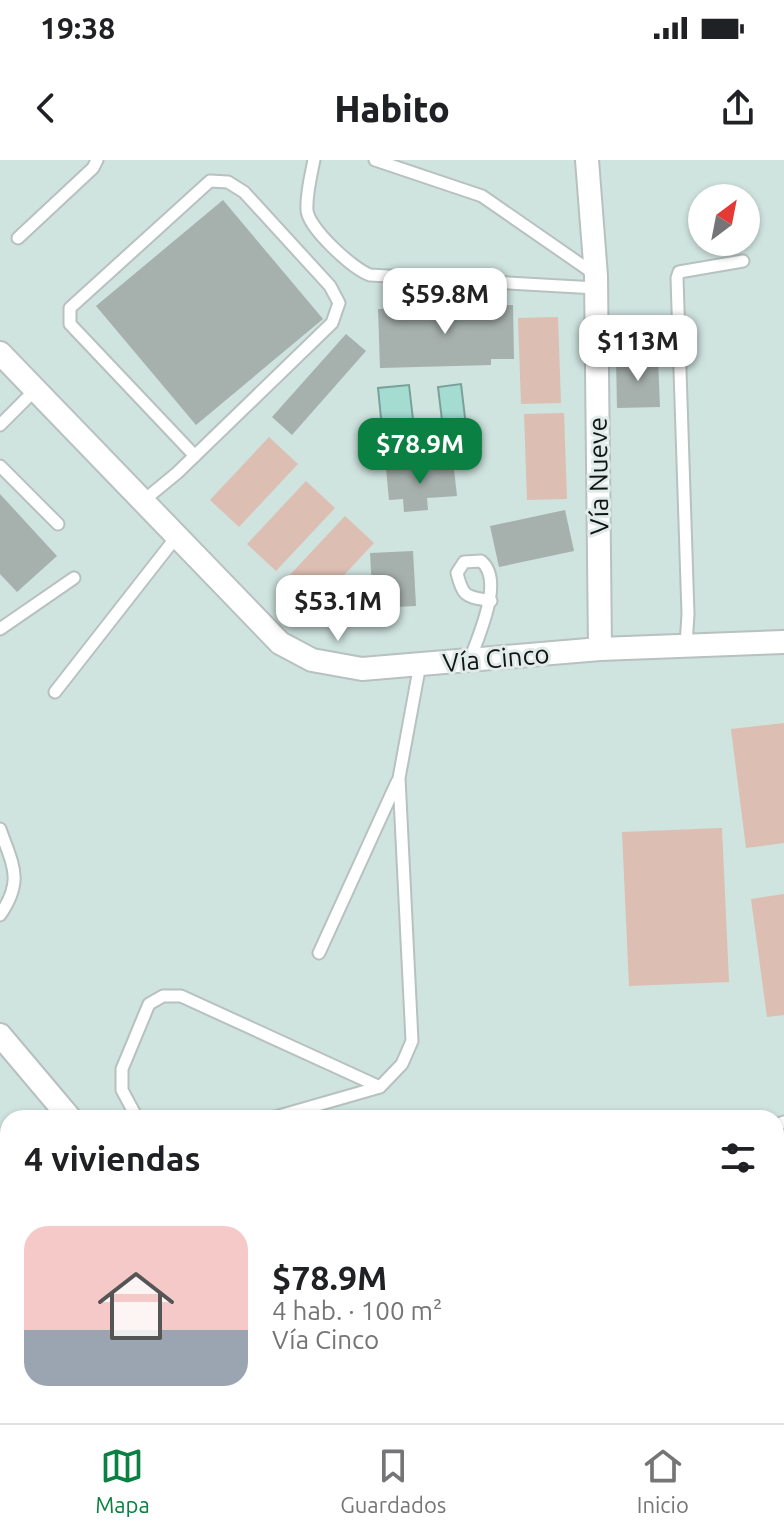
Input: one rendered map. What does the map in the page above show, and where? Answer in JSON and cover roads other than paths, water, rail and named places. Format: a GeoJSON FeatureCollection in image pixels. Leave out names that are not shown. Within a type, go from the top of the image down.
{"type":"FeatureCollection","features":[{"type":"Feature","properties":{"kind":"street","name":"Vía Nueve"},"geometry":{"type":"LineString","coordinates":[[587,160],[596,282],[600,649]]}},
{"type":"Feature","properties":{"kind":"street","name":"Vía Cinco"},"geometry":{"type":"LineString","coordinates":[[0,353],[280,643],[312,660],[362,669],[600,649],[784,642]]}},
{"type":"Feature","properties":{"kind":"street"},"geometry":{"type":"LineString","coordinates":[[0,1035],[63,1110]]}},
{"type":"Feature","properties":{"kind":"lane"},"geometry":{"type":"LineString","coordinates":[[18,238],[93,168],[97,160]]}},
{"type":"Feature","properties":{"kind":"lane"},"geometry":{"type":"LineString","coordinates":[[314,160],[306,211],[311,222],[356,270],[370,275],[596,282]]}},
{"type":"Feature","properties":{"kind":"lane"},"geometry":{"type":"LineString","coordinates":[[375,160],[482,196],[596,282]]}},
{"type":"Feature","properties":{"kind":"lane"},"geometry":{"type":"LineString","coordinates":[[143,501],[195,456],[332,323],[339,303],[330,286],[244,192],[228,182],[210,181],[70,308],[70,324],[195,456]]}},
{"type":"Feature","properties":{"kind":"lane"},"geometry":{"type":"LineString","coordinates":[[686,646],[688,614],[677,278],[679,272],[743,261]]}},
{"type":"Feature","properties":{"kind":"lane"},"geometry":{"type":"LineString","coordinates":[[0,425],[35,390]]}},
{"type":"Feature","properties":{"kind":"lane"},"geometry":{"type":"LineString","coordinates":[[0,466],[58,524]]}},
{"type":"Feature","properties":{"kind":"lane"},"geometry":{"type":"LineString","coordinates":[[55,692],[177,536]]}},
{"type":"Feature","properties":{"kind":"lane"},"geometry":{"type":"LineString","coordinates":[[0,629],[74,578]]}},
{"type":"Feature","properties":{"kind":"lane"},"geometry":{"type":"LineString","coordinates":[[470,660],[491,601]]}},
{"type":"Feature","properties":{"kind":"lane"},"geometry":{"type":"LineString","coordinates":[[300,1110],[380,1087],[402,1064],[412,1041],[399,778],[420,664]]}},
{"type":"Feature","properties":{"kind":"lane"},"geometry":{"type":"LineString","coordinates":[[319,953],[399,778]]}},
{"type":"Feature","properties":{"kind":"lane"},"geometry":{"type":"LineString","coordinates":[[0,829],[16,875],[8,903],[0,915]]}},
{"type":"Feature","properties":{"kind":"lane"},"geometry":{"type":"LineString","coordinates":[[133,1110],[122,1090],[122,1069],[149,1004],[163,996],[181,996],[380,1087]]}}]}
